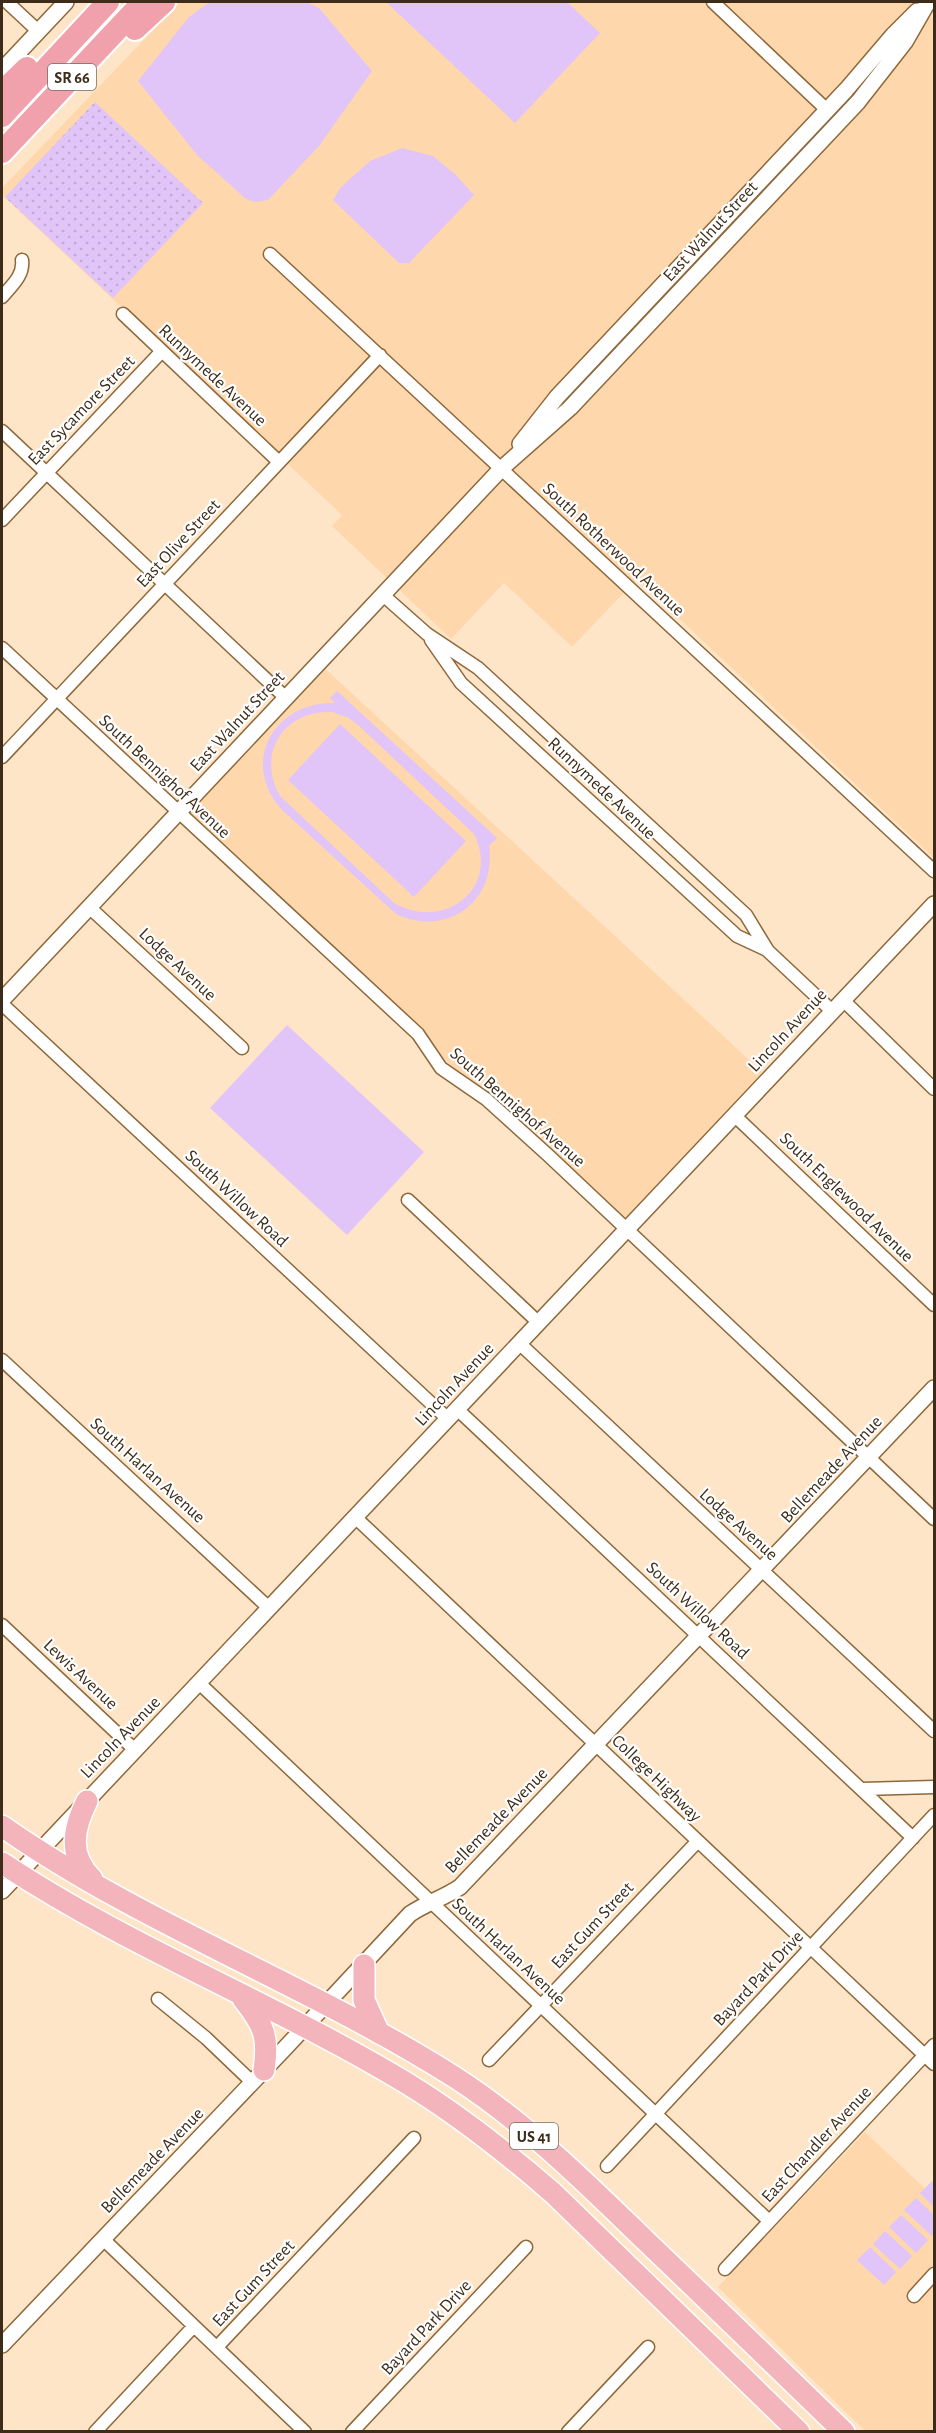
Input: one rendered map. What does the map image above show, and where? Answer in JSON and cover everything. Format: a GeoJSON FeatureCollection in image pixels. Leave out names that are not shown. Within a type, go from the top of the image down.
{"type":"FeatureCollection","features":[{"type":"Feature","properties":{"kind":"highway"},"geometry":{"type":"LineString","coordinates":[[2,92],[48,48],[107,2]]}},
{"type":"Feature","properties":{"kind":"highway","name":"SR 66"},"geometry":{"type":"LineString","coordinates":[[2,116],[107,2]]}},
{"type":"Feature","properties":{"kind":"highway","name":"SR 66"},"geometry":{"type":"LineString","coordinates":[[2,152],[143,2]]}},
{"type":"Feature","properties":{"kind":"highway"},"geometry":{"type":"LineString","coordinates":[[37,115],[164,2]]}},
{"type":"Feature","properties":{"kind":"highway"},"geometry":{"type":"LineString","coordinates":[[87,1801],[78,1820],[74,1840],[81,1865],[99,1885]]}},
{"type":"Feature","properties":{"kind":"highway","name":"US 41"},"geometry":{"type":"LineString","coordinates":[[2,1826],[39,1851],[99,1885],[379,2033],[458,2080],[543,2143],[844,2432]]}},
{"type":"Feature","properties":{"kind":"highway","name":"US 41"},"geometry":{"type":"LineString","coordinates":[[10,1868],[76,1909],[409,2085],[492,2142],[553,2193],[799,2432]]}},
{"type":"Feature","properties":{"kind":"highway"},"geometry":{"type":"LineString","coordinates":[[364,1965],[364,2000],[379,2033]]}},
{"type":"Feature","properties":{"kind":"highway"},"geometry":{"type":"LineString","coordinates":[[238,1994],[263,2029],[267,2050],[258,2076]]}},
{"type":"Feature","properties":{"kind":"highway"},"geometry":{"type":"LineString","coordinates":[[692,2327],[687,2317],[692,2305],[702,2300],[713,2305]]}},
{"type":"Feature","properties":{"kind":"street"},"geometry":{"type":"LineString","coordinates":[[7,2],[37,30]]}},
{"type":"Feature","properties":{"kind":"street"},"geometry":{"type":"LineString","coordinates":[[2,70],[37,30],[66,2]]}},
{"type":"Feature","properties":{"kind":"street"},"geometry":{"type":"LineString","coordinates":[[712,2],[827,110]]}},
{"type":"Feature","properties":{"kind":"street"},"geometry":{"type":"LineString","coordinates":[[928,2],[934,7]]}},
{"type":"Feature","properties":{"kind":"street","name":"East Walnut Street"},"geometry":{"type":"LineString","coordinates":[[2,1002],[501,469],[557,397],[874,60],[893,35],[928,2]]}},
{"type":"Feature","properties":{"kind":"street","name":"East Walnut Street"},"geometry":{"type":"LineString","coordinates":[[501,469],[570,408],[858,102],[905,42],[928,2]]}},
{"type":"Feature","properties":{"kind":"street","name":"South Rotherwood Avenue"},"geometry":{"type":"LineString","coordinates":[[270,254],[934,871]]}},
{"type":"Feature","properties":{"kind":"street"},"geometry":{"type":"LineString","coordinates":[[2,297],[21,272],[22,260]]}},
{"type":"Feature","properties":{"kind":"street","name":"Runnymede Avenue"},"geometry":{"type":"LineString","coordinates":[[123,314],[279,462]]}},
{"type":"Feature","properties":{"kind":"street","name":"East Sycamore Street"},"geometry":{"type":"LineString","coordinates":[[2,520],[162,351]]}},
{"type":"Feature","properties":{"kind":"street","name":"East Olive Street"},"geometry":{"type":"LineString","coordinates":[[2,757],[380,355]]}},
{"type":"Feature","properties":{"kind":"street"},"geometry":{"type":"LineString","coordinates":[[2,431],[286,698]]}},
{"type":"Feature","properties":{"kind":"street","name":"Runnymede Avenue"},"geometry":{"type":"LineString","coordinates":[[383,595],[427,634],[478,668],[746,915],[768,951]]}},
{"type":"Feature","properties":{"kind":"street","name":"Runnymede Avenue"},"geometry":{"type":"LineString","coordinates":[[427,634],[461,683],[737,936],[768,951],[837,1006],[934,1089]]}},
{"type":"Feature","properties":{"kind":"street","name":"South Bennighof Avenue"},"geometry":{"type":"LineString","coordinates":[[2,648],[418,1034],[441,1068],[486,1099],[934,1518]]}},
{"type":"Feature","properties":{"kind":"street","name":"Lincoln Avenue"},"geometry":{"type":"LineString","coordinates":[[2,1891],[10,1868],[39,1851],[87,1801],[934,904]]}},
{"type":"Feature","properties":{"kind":"street","name":"Lodge Avenue"},"geometry":{"type":"LineString","coordinates":[[89,907],[242,1048]]}},
{"type":"Feature","properties":{"kind":"street","name":"South Willow Road"},"geometry":{"type":"LineString","coordinates":[[2,1002],[452,1414],[699,1636],[913,1838]]}},
{"type":"Feature","properties":{"kind":"street","name":"South Englewood Avenue"},"geometry":{"type":"LineString","coordinates":[[734,1115],[934,1305]]}},
{"type":"Feature","properties":{"kind":"street"},"geometry":{"type":"LineString","coordinates":[[408,1200],[539,1323]]}},
{"type":"Feature","properties":{"kind":"street","name":"Lodge Avenue"},"geometry":{"type":"LineString","coordinates":[[519,1343],[934,1731]]}},
{"type":"Feature","properties":{"kind":"street","name":"South Harlan Avenue"},"geometry":{"type":"LineString","coordinates":[[2,1360],[269,1608]]}},
{"type":"Feature","properties":{"kind":"street","name":"Bellemeade Avenue"},"geometry":{"type":"LineString","coordinates":[[2,2345],[410,1914],[431,1902],[446,1897],[460,1887],[934,1388]]}},
{"type":"Feature","properties":{"kind":"street","name":"College Highway"},"geometry":{"type":"LineString","coordinates":[[355,1517],[934,2064]]}},
{"type":"Feature","properties":{"kind":"street","name":"Lewis Avenue"},"geometry":{"type":"LineString","coordinates":[[2,1625],[135,1750]]}},
{"type":"Feature","properties":{"kind":"street","name":"South Harlan Avenue"},"geometry":{"type":"LineString","coordinates":[[199,1683],[768,2220]]}},
{"type":"Feature","properties":{"kind":"street"},"geometry":{"type":"LineString","coordinates":[[862,1789],[934,1787]]}},
{"type":"Feature","properties":{"kind":"street","name":"Bayard Park Drive"},"geometry":{"type":"LineString","coordinates":[[607,2166],[934,1815]]}},
{"type":"Feature","properties":{"kind":"street","name":"East Gum Street"},"geometry":{"type":"LineString","coordinates":[[489,2060],[697,1842]]}},
{"type":"Feature","properties":{"kind":"street"},"geometry":{"type":"LineString","coordinates":[[158,1999],[258,2076]]}},
{"type":"Feature","properties":{"kind":"street","name":"East Chandler Avenue"},"geometry":{"type":"LineString","coordinates":[[724,2269],[934,2045]]}},
{"type":"Feature","properties":{"kind":"street","name":"East Gum Street"},"geometry":{"type":"LineString","coordinates":[[217,2348],[414,2139]]}},
{"type":"Feature","properties":{"kind":"street"},"geometry":{"type":"LineString","coordinates":[[103,2239],[305,2432]]}},
{"type":"Feature","properties":{"kind":"street","name":"Bayard Park Drive"},"geometry":{"type":"LineString","coordinates":[[352,2432],[526,2247]]}},
{"type":"Feature","properties":{"kind":"street"},"geometry":{"type":"LineString","coordinates":[[914,2296],[934,2274]]}},
{"type":"Feature","properties":{"kind":"street","name":"East Gum Street"},"geometry":{"type":"LineString","coordinates":[[94,2432],[194,2326]]}},
{"type":"Feature","properties":{"kind":"street"},"geometry":{"type":"LineString","coordinates":[[568,2432],[648,2347]]}},
{"type":"Feature","properties":{"kind":"shaded area"},"geometry":{"type":"Polygon","coordinates":[[[180,2],[915,2],[934,20],[934,858],[637,579],[572,647],[504,583],[451,639],[332,526],[342,515],[2,195],[2,188],[180,2]]]}},
{"type":"Feature","properties":{"kind":"shaded area"},"geometry":{"type":"Polygon","coordinates":[[[210,2],[306,2],[319,8],[372,71],[319,146],[268,200],[255,202],[246,199],[197,155],[138,81],[189,17],[210,2]]]}},
{"type":"Feature","properties":{"kind":"shaded area"},"geometry":{"type":"Polygon","coordinates":[[[386,2],[567,2],[600,33],[515,123],[386,2]]]}},
{"type":"Feature","properties":{"kind":"shaded area"},"geometry":{"type":"Polygon","coordinates":[[[95,102],[203,203],[113,298],[5,197],[95,102]]]}},
{"type":"Feature","properties":{"kind":"shaded area"},"geometry":{"type":"Polygon","coordinates":[[[402,148],[433,156],[456,175],[474,195],[409,263],[399,263],[333,200],[341,187],[370,161],[402,148]]]}},
{"type":"Feature","properties":{"kind":"shaded area"},"geometry":{"type":"Polygon","coordinates":[[[319,663],[769,1078],[627,1229],[178,812],[319,663]]]}},
{"type":"Feature","properties":{"kind":"shaded area"},"geometry":{"type":"Polygon","coordinates":[[[337,691],[497,838],[489,846],[489,866],[485,884],[464,910],[450,918],[433,921],[415,920],[396,914],[282,810],[269,792],[264,773],[264,755],[270,738],[280,724],[295,712],[313,705],[335,703],[330,698],[337,691]],[[332,712],[315,713],[300,718],[288,727],[273,750],[271,765],[273,780],[280,796],[394,903],[413,911],[431,912],[448,908],[463,900],[474,887],[480,872],[480,854],[474,834],[349,718],[332,712]]]}},
{"type":"Feature","properties":{"kind":"shaded area"},"geometry":{"type":"Polygon","coordinates":[[[340,724],[466,841],[414,897],[288,780],[340,724]]]}},
{"type":"Feature","properties":{"kind":"shaded area"},"geometry":{"type":"Polygon","coordinates":[[[287,1025],[424,1152],[347,1235],[210,1108],[287,1025]]]}},
{"type":"Feature","properties":{"kind":"shaded area"},"geometry":{"type":"Polygon","coordinates":[[[865,2132],[934,2197],[934,2431],[865,2431],[718,2287],[865,2132]]]}},
{"type":"Feature","properties":{"kind":"shaded area"},"geometry":{"type":"Polygon","coordinates":[[[932,2181],[934,2183],[934,2207],[920,2193],[932,2181]]]}},
{"type":"Feature","properties":{"kind":"shaded area"},"geometry":{"type":"Polygon","coordinates":[[[916,2198],[934,2215],[932,2236],[904,2210],[916,2198]]]}},
{"type":"Feature","properties":{"kind":"shaded area"},"geometry":{"type":"Polygon","coordinates":[[[901,2215],[928,2240],[916,2253],[889,2227],[901,2215]]]}},
{"type":"Feature","properties":{"kind":"shaded area"},"geometry":{"type":"Polygon","coordinates":[[[885,2231],[912,2256],[900,2269],[873,2244],[885,2231]]]}},
{"type":"Feature","properties":{"kind":"shaded area"},"geometry":{"type":"Polygon","coordinates":[[[870,2247],[896,2272],[884,2285],[857,2260],[870,2247]]]}}]}
